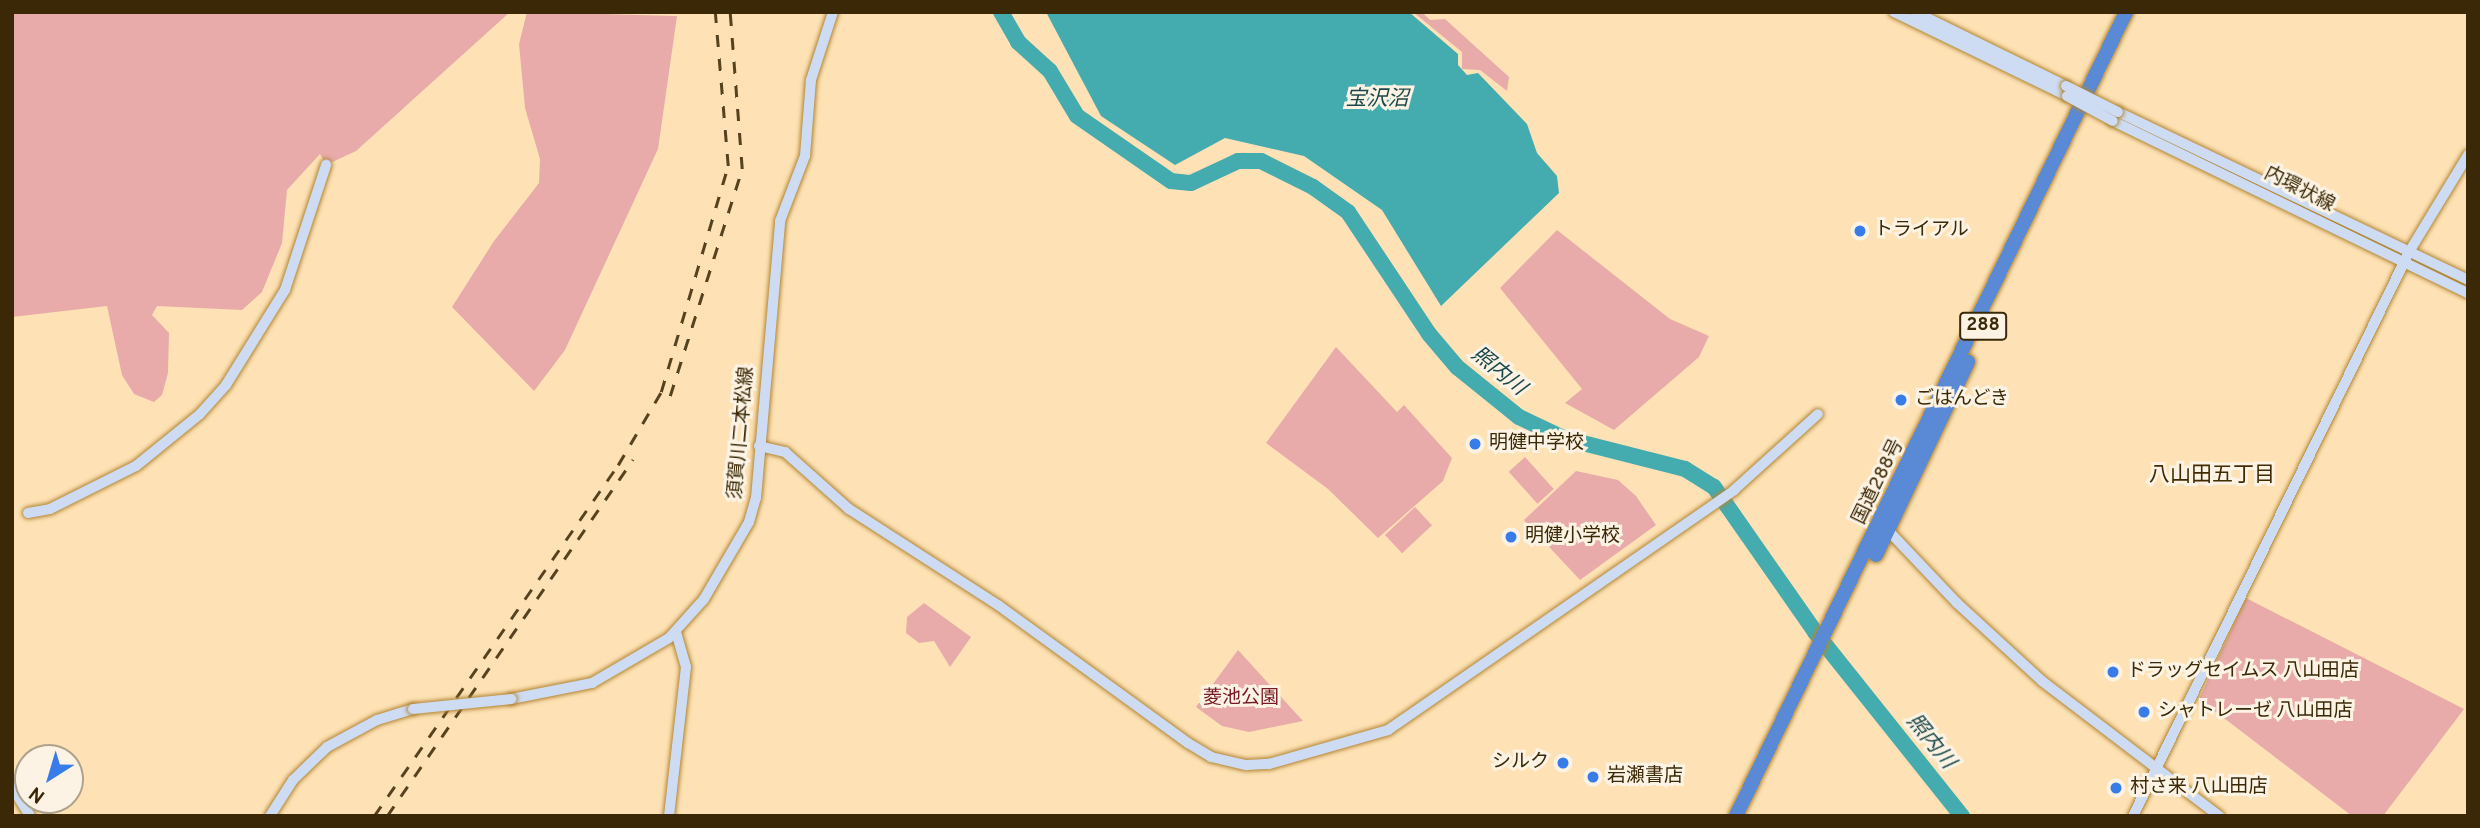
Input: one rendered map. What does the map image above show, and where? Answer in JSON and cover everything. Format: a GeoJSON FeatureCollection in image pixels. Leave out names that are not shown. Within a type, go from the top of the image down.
{"type":"FeatureCollection","features":[{"type":"Feature","properties":{"kind":"highway","name":"国道288号"},"geometry":{"type":"LineString","coordinates":[[1885,527],[2126,12]]}},
{"type":"Feature","properties":{"kind":"highway","name":"国道288号"},"geometry":{"type":"LineString","coordinates":[[1735,816],[1885,527],[2134,12]]}},
{"type":"Feature","properties":{"kind":"highway","name":"国道288号"},"geometry":{"type":"LineString","coordinates":[[1744,816],[1816,661]]}},
{"type":"Feature","properties":{"kind":"street","name":"須賀川二本松線"},"geometry":{"type":"LineString","coordinates":[[270,816],[293,780],[327,747],[361,727],[413,709],[511,699],[592,683],[676,632],[728,563],[749,522],[759,446],[780,221],[806,156],[811,79],[833,12]]}},
{"type":"Feature","properties":{"kind":"street"},"geometry":{"type":"LineString","coordinates":[[1894,12],[2066,91]]}},
{"type":"Feature","properties":{"kind":"street"},"geometry":{"type":"LineString","coordinates":[[1915,12],[2116,116],[2407,257],[2468,293]]}},
{"type":"Feature","properties":{"kind":"street"},"geometry":{"type":"LineString","coordinates":[[2133,816],[2407,257],[2468,155]]}},
{"type":"Feature","properties":{"kind":"street"},"geometry":{"type":"LineString","coordinates":[[28,513],[63,504],[136,466],[200,414],[226,385],[285,290],[326,165]]}},
{"type":"Feature","properties":{"kind":"street"},"geometry":{"type":"LineString","coordinates":[[2407,257],[2468,280]]}},
{"type":"Feature","properties":{"kind":"street"},"geometry":{"type":"LineString","coordinates":[[759,446],[785,452],[849,509],[998,605],[1188,743],[1210,757],[1247,765],[1269,764],[1388,730],[1729,493],[1818,414]]}},
{"type":"Feature","properties":{"kind":"street"},"geometry":{"type":"LineString","coordinates":[[1885,527],[1993,638],[2219,816]]}},
{"type":"Feature","properties":{"kind":"street"},"geometry":{"type":"LineString","coordinates":[[668,816],[686,667],[676,632]]}},
{"type":"Feature","properties":{"kind":"street"},"geometry":{"type":"LineString","coordinates":[[12,787],[30,816]]}},
{"type":"Feature","properties":{"kind":"green space"},"geometry":{"type":"Polygon","coordinates":[[[12,12],[510,12],[356,151],[326,165],[320,154],[287,190],[282,243],[262,292],[242,310],[157,306],[152,315],[169,333],[168,373],[162,395],[154,402],[134,394],[122,375],[107,306],[12,317],[12,12]]]}},
{"type":"Feature","properties":{"kind":"green space"},"geometry":{"type":"Polygon","coordinates":[[[527,12],[677,16],[658,149],[565,350],[534,391],[452,307],[494,241],[539,183],[540,159],[525,108],[519,44],[527,12]]]}},
{"type":"Feature","properties":{"kind":"green space"},"geometry":{"type":"Polygon","coordinates":[[[1413,12],[1422,12],[1430,20],[1445,19],[1509,77],[1507,91],[1480,70],[1462,69],[1462,52],[1413,12]]]}},
{"type":"Feature","properties":{"kind":"green space"},"geometry":{"type":"Polygon","coordinates":[[[1557,230],[1670,319],[1709,336],[1699,357],[1614,430],[1565,403],[1582,389],[1500,288],[1557,230]]]}},
{"type":"Feature","properties":{"kind":"green space"},"geometry":{"type":"Polygon","coordinates":[[[1336,347],[1397,412],[1404,405],[1452,458],[1443,481],[1378,538],[1328,489],[1266,443],[1336,347]]]}},
{"type":"Feature","properties":{"kind":"green space"},"geometry":{"type":"Polygon","coordinates":[[[1525,457],[1554,489],[1537,504],[1509,472],[1525,457]]]}},
{"type":"Feature","properties":{"kind":"green space"},"geometry":{"type":"Polygon","coordinates":[[[1576,471],[1618,480],[1636,496],[1656,525],[1580,580],[1524,520],[1576,471]]]}},
{"type":"Feature","properties":{"kind":"green space"},"geometry":{"type":"Polygon","coordinates":[[[1415,507],[1432,525],[1402,553],[1385,535],[1415,507]]]}},
{"type":"Feature","properties":{"kind":"green space"},"geometry":{"type":"Polygon","coordinates":[[[2246,598],[2464,709],[2383,816],[2352,816],[2199,699],[2246,598]]]}},
{"type":"Feature","properties":{"kind":"green space"},"geometry":{"type":"Polygon","coordinates":[[[924,603],[971,637],[950,667],[934,641],[919,643],[906,633],[907,617],[924,603]]]}},
{"type":"Feature","properties":{"kind":"green space","name":"菱池公園"},"geometry":{"type":"Polygon","coordinates":[[[1238,650],[1303,721],[1249,732],[1222,726],[1196,707],[1238,650]]]}},
{"type":"Feature","properties":{"kind":"water","name":"宝沢沼"},"geometry":{"type":"Polygon","coordinates":[[[1046,12],[1409,12],[1458,54],[1458,65],[1467,75],[1478,73],[1527,124],[1537,153],[1557,176],[1559,193],[1441,306],[1382,210],[1304,156],[1225,138],[1175,165],[1101,116],[1046,12]]]}},
{"type":"Feature","properties":{"kind":"waterway","name":"照内川"},"geometry":{"type":"LineString","coordinates":[[1001,12],[1018,42],[1050,71],[1077,116],[1171,181],[1191,183],[1238,161],[1261,161],[1313,187],[1348,212],[1429,334],[1457,367],[1519,417],[1563,438],[1685,469],[1714,487],[1815,632],[1962,816]]}},
{"type":"Feature","properties":{"kind":"railway"},"geometry":{"type":"LineString","coordinates":[[374,816],[618,465],[661,392],[728,166],[715,12]]}},
{"type":"Feature","properties":{"kind":"railway"},"geometry":{"type":"LineString","coordinates":[[670,396],[742,169],[730,12]]}},
{"type":"Feature","properties":{"kind":"railway"},"geometry":{"type":"LineString","coordinates":[[387,816],[633,460]]}},
{"type":"Feature","properties":{"kind":"place","name":"トライアル"},"geometry":{"type":"Point","coordinates":[1860,231]}},
{"type":"Feature","properties":{"kind":"place","name":"ごはんどき"},"geometry":{"type":"Point","coordinates":[1901,400]}},
{"type":"Feature","properties":{"kind":"place","name":"明健中学校"},"geometry":{"type":"Point","coordinates":[1475,444]}},
{"type":"Feature","properties":{"kind":"place","name":"明健小学校"},"geometry":{"type":"Point","coordinates":[1511,537]}},
{"type":"Feature","properties":{"kind":"place","name":"ドラッグセイムス 八山田店"},"geometry":{"type":"Point","coordinates":[2113,672]}},
{"type":"Feature","properties":{"kind":"place","name":"シャトレーゼ 八山田店"},"geometry":{"type":"Point","coordinates":[2144,712]}},
{"type":"Feature","properties":{"kind":"place","name":"シルク"},"geometry":{"type":"Point","coordinates":[1563,763]}},
{"type":"Feature","properties":{"kind":"place","name":"岩瀬書店"},"geometry":{"type":"Point","coordinates":[1593,777]}},
{"type":"Feature","properties":{"kind":"place","name":"村さ来 八山田店"},"geometry":{"type":"Point","coordinates":[2116,788]}},
{"type":"Feature","properties":{"kind":"district","name":"八山田五丁目"},"geometry":{"type":"Point","coordinates":[2212,476]}}]}
